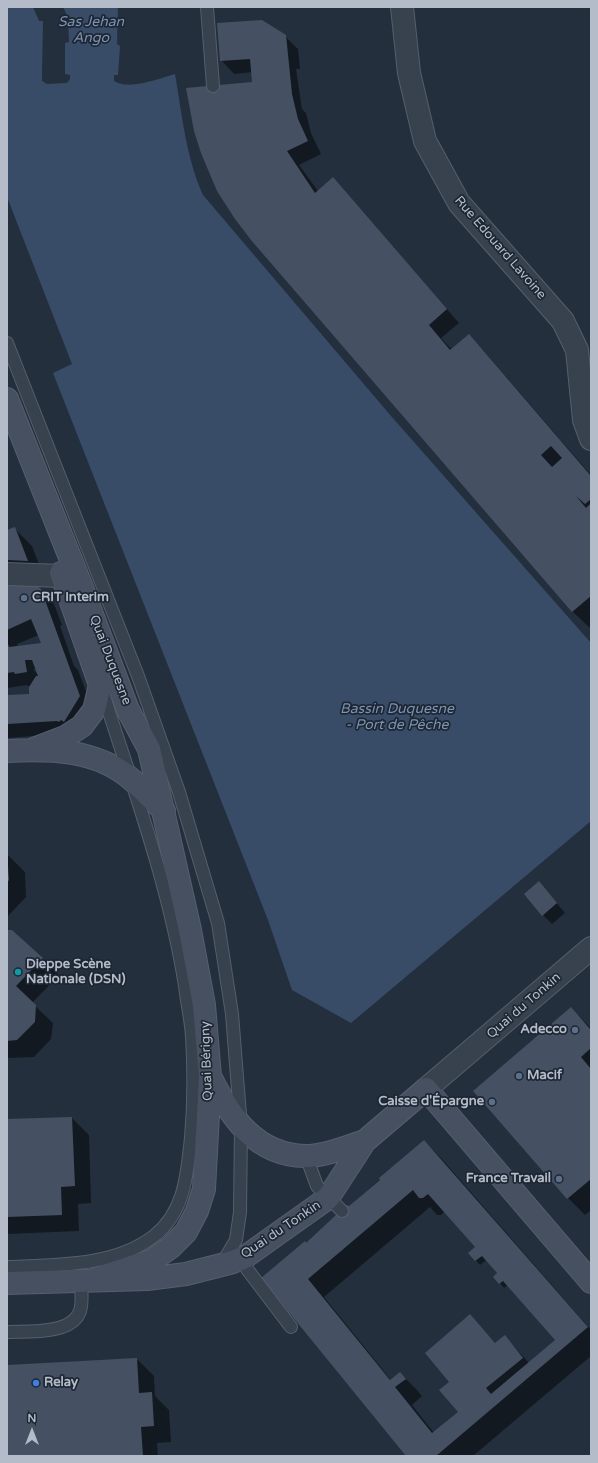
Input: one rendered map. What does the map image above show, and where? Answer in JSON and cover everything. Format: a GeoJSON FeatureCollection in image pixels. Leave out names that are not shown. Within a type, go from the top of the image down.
{"type":"FeatureCollection","features":[{"type":"Feature","properties":{"kind":"main road","name":"Quai Duquesne"},"geometry":{"type":"LineString","coordinates":[[7,399],[81,585],[128,710],[149,749],[164,811]]}},
{"type":"Feature","properties":{"kind":"main road","name":"Quai Duquesne"},"geometry":{"type":"LineString","coordinates":[[7,437],[62,576],[100,685],[94,710],[82,726],[65,737],[31,750]]}},
{"type":"Feature","properties":{"kind":"main road"},"geometry":{"type":"LineString","coordinates":[[7,751],[31,750],[89,755],[113,767],[130,778],[164,811]]}},
{"type":"Feature","properties":{"kind":"main road","name":"Quai Bérigny"},"geometry":{"type":"LineString","coordinates":[[88,1280],[153,1260],[171,1247],[186,1232],[197,1211],[204,1189],[210,1076],[204,1005],[164,811]]}},
{"type":"Feature","properties":{"kind":"main road","name":"Quai du Tonkin"},"geometry":{"type":"LineString","coordinates":[[210,1076],[225,1106],[241,1127],[256,1139],[280,1151],[306,1156],[331,1151],[365,1141],[426,1089]]}},
{"type":"Feature","properties":{"kind":"main road"},"geometry":{"type":"LineString","coordinates":[[426,1089],[591,1282]]}},
{"type":"Feature","properties":{"kind":"main road","name":"Quai du Tonkin"},"geometry":{"type":"LineString","coordinates":[[88,1280],[148,1279],[186,1274],[245,1257],[335,1205],[365,1141]]}},
{"type":"Feature","properties":{"kind":"main road"},"geometry":{"type":"LineString","coordinates":[[7,1283],[88,1280]]}},
{"type":"Feature","properties":{"kind":"street","name":"Rue Edouard Lavoine"},"geometry":{"type":"LineString","coordinates":[[402,7],[408,73],[425,141],[459,203],[563,321],[577,350],[584,420],[591,440]]}},
{"type":"Feature","properties":{"kind":"street"},"geometry":{"type":"LineString","coordinates":[[7,574],[62,576]]}},
{"type":"Feature","properties":{"kind":"street","name":"Quai du Tonkin"},"geometry":{"type":"LineString","coordinates":[[426,1089],[591,948]]}},
{"type":"Feature","properties":{"kind":"lane"},"geometry":{"type":"LineString","coordinates":[[207,7],[213,86]]}},
{"type":"Feature","properties":{"kind":"lane"},"geometry":{"type":"LineString","coordinates":[[7,343],[138,676],[179,792],[216,916],[232,1014],[241,1127],[240,1212],[236,1240],[221,1265]]}},
{"type":"Feature","properties":{"kind":"lane"},"geometry":{"type":"LineString","coordinates":[[7,1267],[86,1261],[122,1253],[140,1245],[154,1236],[168,1223],[177,1208],[187,1179],[194,1099],[192,1035],[180,952],[162,878],[100,685]]}},
{"type":"Feature","properties":{"kind":"lane"},"geometry":{"type":"LineString","coordinates":[[306,1156],[317,1186],[335,1205]]}},
{"type":"Feature","properties":{"kind":"lane"},"geometry":{"type":"LineString","coordinates":[[245,1257],[247,1269],[291,1327]]}},
{"type":"Feature","properties":{"kind":"lane"},"geometry":{"type":"LineString","coordinates":[[7,1332],[58,1329],[72,1324],[80,1311],[88,1280]]}},
{"type":"Feature","properties":{"kind":"water","name":"Bassin Duquesne - Port de Pêche"},"geometry":{"type":"Polygon","coordinates":[[[7,7],[33,7],[39,21],[43,21],[42,81],[47,84],[67,83],[70,79],[70,75],[65,74],[65,43],[69,42],[68,17],[63,7],[118,7],[117,44],[120,46],[118,75],[114,75],[114,81],[120,84],[128,85],[153,81],[175,74],[182,120],[192,166],[203,195],[391,416],[591,643],[591,821],[351,1023],[292,990],[268,920],[53,373],[72,364],[7,197],[7,7]]]}},
{"type":"Feature","properties":{"kind":"building"},"geometry":{"type":"Polygon","coordinates":[[[262,20],[286,35],[292,94],[298,119],[308,141],[287,151],[315,193],[333,177],[447,309],[429,325],[450,350],[469,334],[591,476],[591,499],[585,504],[576,496],[586,508],[591,503],[591,596],[572,612],[251,240],[217,191],[201,153],[194,131],[186,88],[252,82],[250,59],[220,61],[217,23],[262,20]],[[551,446],[541,455],[552,467],[562,458],[551,446]]]}},
{"type":"Feature","properties":{"kind":"building"},"geometry":{"type":"Polygon","coordinates":[[[15,527],[28,561],[7,560],[7,530],[15,527]]]}},
{"type":"Feature","properties":{"kind":"building"},"geometry":{"type":"Polygon","coordinates":[[[7,583],[35,584],[41,589],[80,696],[64,722],[61,720],[59,722],[7,724],[7,695],[29,694],[29,687],[36,676],[38,676],[32,660],[25,660],[27,672],[15,674],[14,672],[7,673],[7,641],[9,647],[41,643],[31,619],[7,630],[7,583]]]}},
{"type":"Feature","properties":{"kind":"building"},"geometry":{"type":"Polygon","coordinates":[[[7,853],[9,880],[7,883],[7,853]]]}},
{"type":"Feature","properties":{"kind":"building"},"geometry":{"type":"Polygon","coordinates":[[[539,881],[557,903],[542,916],[524,894],[539,881]]]}},
{"type":"Feature","properties":{"kind":"building","name":"Dieppe Scène Nationale (DSN)"},"geometry":{"type":"Polygon","coordinates":[[[7,930],[12,930],[43,958],[16,986],[36,1005],[35,1022],[17,1040],[7,1041],[7,930]]]}},
{"type":"Feature","properties":{"kind":"building"},"geometry":{"type":"Polygon","coordinates":[[[571,1007],[591,1030],[591,1048],[581,1057],[591,1069],[591,1179],[567,1199],[473,1091],[571,1007]]]}},
{"type":"Feature","properties":{"kind":"building"},"geometry":{"type":"Polygon","coordinates":[[[72,1117],[75,1186],[61,1187],[62,1215],[7,1217],[7,1119],[72,1117]]]}},
{"type":"Feature","properties":{"kind":"building"},"geometry":{"type":"Polygon","coordinates":[[[424,1140],[588,1327],[436,1456],[406,1456],[261,1278],[305,1241],[306,1243],[347,1205],[349,1206],[380,1180],[379,1178],[424,1140]],[[413,1190],[308,1279],[390,1380],[400,1372],[406,1379],[395,1387],[432,1433],[458,1412],[439,1390],[449,1382],[425,1353],[470,1314],[495,1343],[505,1335],[523,1358],[486,1388],[491,1394],[555,1340],[503,1281],[499,1284],[493,1277],[497,1273],[482,1256],[475,1261],[468,1253],[475,1247],[428,1194],[423,1198],[419,1198],[413,1190]]]}},
{"type":"Feature","properties":{"kind":"building"},"geometry":{"type":"Polygon","coordinates":[[[137,1358],[139,1393],[152,1392],[154,1426],[141,1427],[143,1456],[7,1456],[7,1365],[137,1358]]]}},
{"type":"Feature","properties":{"kind":"place","name":"CRIT Interim"},"geometry":{"type":"Point","coordinates":[24,598]}},
{"type":"Feature","properties":{"kind":"place","name":"Dieppe Scène Nationale (DSN)"},"geometry":{"type":"Point","coordinates":[18,972]}},
{"type":"Feature","properties":{"kind":"place","name":"Adecco"},"geometry":{"type":"Point","coordinates":[575,1030]}},
{"type":"Feature","properties":{"kind":"place","name":"Macif"},"geometry":{"type":"Point","coordinates":[519,1076]}},
{"type":"Feature","properties":{"kind":"place","name":"Caisse d'Épargne"},"geometry":{"type":"Point","coordinates":[492,1102]}},
{"type":"Feature","properties":{"kind":"place","name":"France Travail"},"geometry":{"type":"Point","coordinates":[559,1179]}},
{"type":"Feature","properties":{"kind":"place","name":"Relay"},"geometry":{"type":"Point","coordinates":[36,1383]}},
{"type":"Feature","properties":{"kind":"water label","name":"Sas Jehan Ango"},"geometry":{"type":"Point","coordinates":[91,30]}}]}
